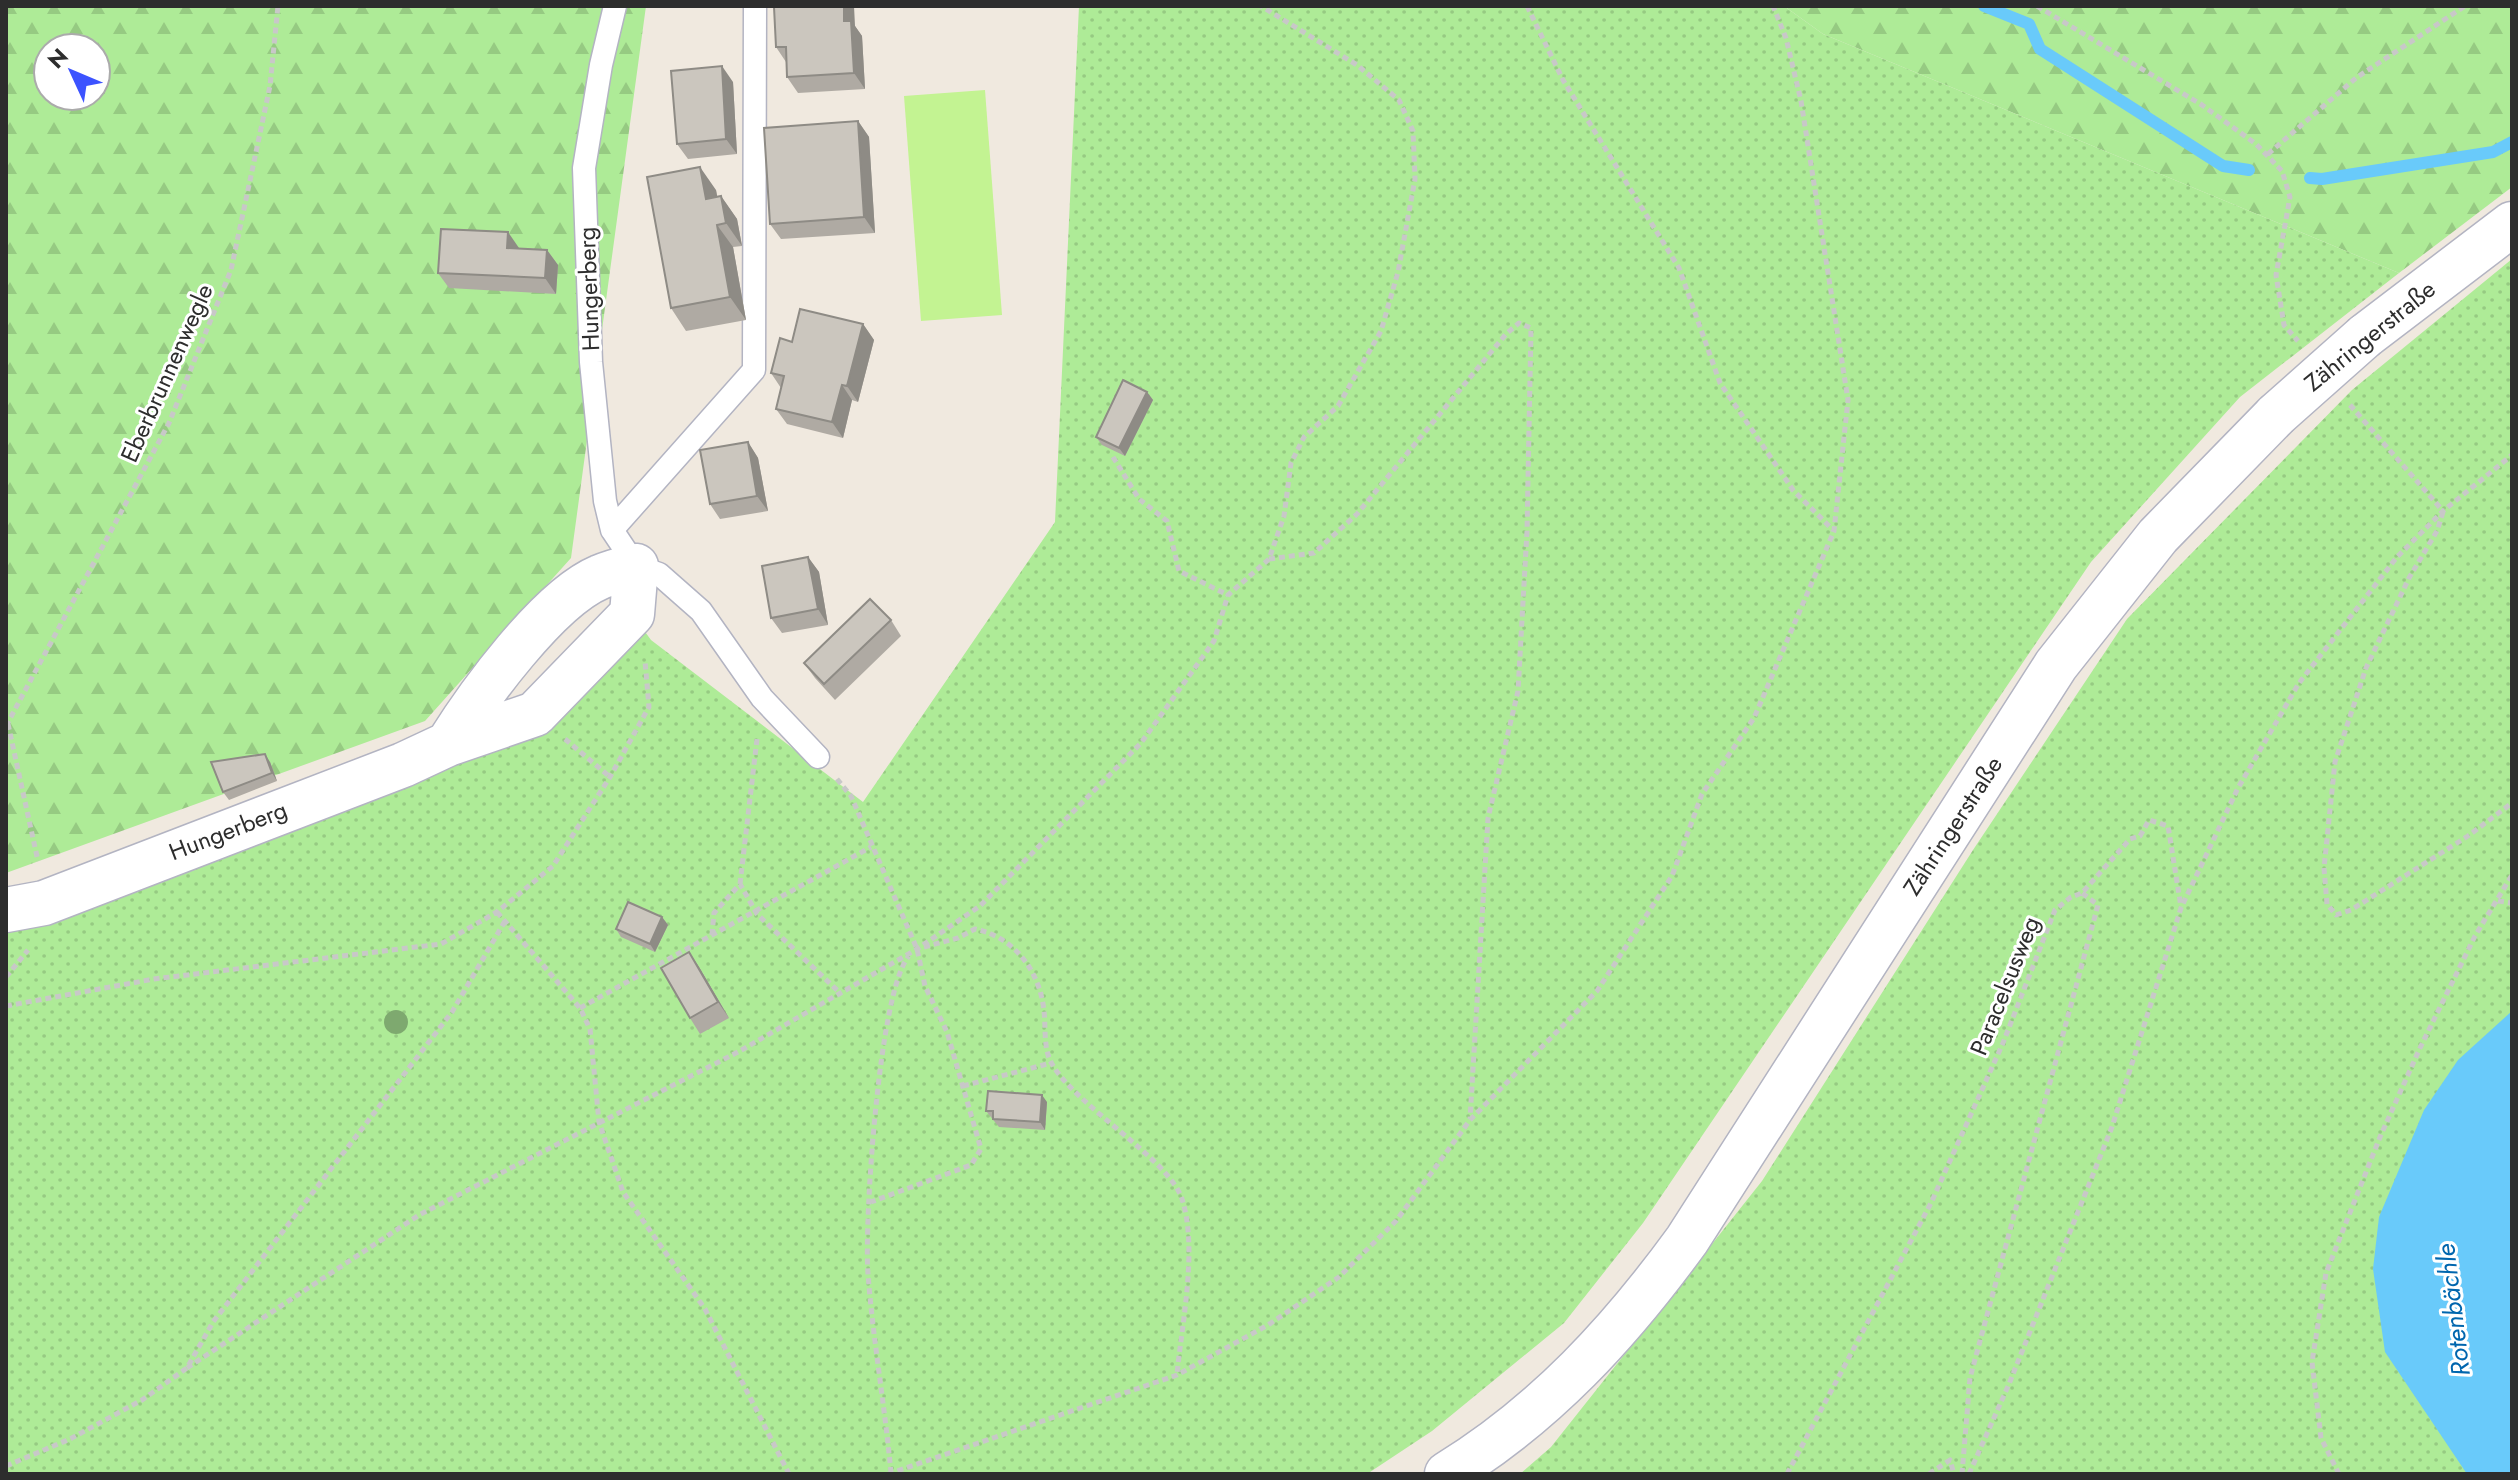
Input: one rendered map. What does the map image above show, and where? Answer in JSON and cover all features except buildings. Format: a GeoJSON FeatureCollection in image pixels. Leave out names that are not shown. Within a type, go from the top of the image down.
{"type":"FeatureCollection","features":[{"type":"Feature","properties":{"kind":"main road","name":"Zähringerstraße"},"geometry":{"type":"LineString","coordinates":[[1447,1474],[1537,1410],[1595,1355],[1643,1300],[1687,1240],[2056,665],[2158,536],[2276,415],[2365,336],[2512,224]]}},
{"type":"Feature","properties":{"kind":"main road"},"geometry":{"type":"LineString","coordinates":[[448,744],[485,686],[554,611],[597,578],[636,566],[632,614]]}},
{"type":"Feature","properties":{"kind":"main road","name":"Hungerberg"},"geometry":{"type":"LineString","coordinates":[[19,927],[44,903],[403,765],[448,744],[535,714],[632,614]]}},
{"type":"Feature","properties":{"kind":"lane","name":"Hungerberg"},"geometry":{"type":"LineString","coordinates":[[615,6],[601,65],[584,168],[591,362],[605,501],[612,530],[636,566]]}},
{"type":"Feature","properties":{"kind":"lane"},"geometry":{"type":"LineString","coordinates":[[612,530],[754,370],[755,6]]}},
{"type":"Feature","properties":{"kind":"lane"},"geometry":{"type":"LineString","coordinates":[[636,566],[659,574],[701,611],[762,698],[818,757]]}},
{"type":"Feature","properties":{"kind":"path","name":"Eberbrunnenwegle"},"geometry":{"type":"LineString","coordinates":[[7,725],[169,423],[231,270],[270,86],[278,6]]}},
{"type":"Feature","properties":{"kind":"path"},"geometry":{"type":"LineString","coordinates":[[6,1466],[94,1426],[142,1400],[419,1215],[738,1052],[917,949],[980,906],[1141,743],[1214,641],[1228,595],[1269,559],[1284,516],[1291,463],[1304,437],[1338,406],[1381,331],[1398,272],[1415,179],[1413,131],[1399,100],[1357,65],[1261,6]]}},
{"type":"Feature","properties":{"kind":"path"},"geometry":{"type":"LineString","coordinates":[[1527,6],[1563,80],[1679,268],[1720,383],[1793,490],[1834,531]]}},
{"type":"Feature","properties":{"kind":"path"},"geometry":{"type":"LineString","coordinates":[[1177,1375],[1187,1270],[1187,1223],[1182,1197],[1150,1159],[1051,1063],[1040,986],[1013,947],[988,931],[975,929],[958,938],[917,949],[905,959],[887,1020],[877,1087],[868,1274],[890,1474],[1177,1375],[1268,1325],[1339,1277],[1396,1221],[1470,1120],[1597,991],[1672,876],[1702,794],[1754,718],[1834,531],[1848,400],[1801,101],[1786,38],[1773,6]]}},
{"type":"Feature","properties":{"kind":"path"},"geometry":{"type":"LineString","coordinates":[[2037,6],[2202,105],[2268,154],[2282,171],[2290,197],[2276,275],[2284,325]]}},
{"type":"Feature","properties":{"kind":"path"},"geometry":{"type":"LineString","coordinates":[[2268,154],[2356,78],[2465,6]]}},
{"type":"Feature","properties":{"kind":"path"},"geometry":{"type":"LineString","coordinates":[[1269,559],[1314,553],[1357,514],[1506,334],[1519,323],[1531,328],[1527,531],[1518,691],[1488,818],[1470,1120]]}},
{"type":"Feature","properties":{"kind":"path"},"geometry":{"type":"LineString","coordinates":[[2369,427],[2443,511]]}},
{"type":"Feature","properties":{"kind":"path"},"geometry":{"type":"LineString","coordinates":[[1969,1474],[2009,1384],[2112,1127],[2181,908],[2238,788],[2299,683],[2397,557],[2443,511],[2512,455]]}},
{"type":"Feature","properties":{"kind":"path"},"geometry":{"type":"LineString","coordinates":[[1113,457],[1139,499],[1167,521],[1179,571],[1228,595]]}},
{"type":"Feature","properties":{"kind":"path"},"geometry":{"type":"LineString","coordinates":[[2443,511],[2437,531],[2409,578],[2366,668],[2335,762],[2324,868],[2327,904],[2336,915],[2351,910],[2468,836],[2512,803]]}},
{"type":"Feature","properties":{"kind":"path"},"geometry":{"type":"LineString","coordinates":[[6,1006],[154,979],[441,944],[497,912],[553,866],[610,777],[649,707],[645,660],[632,614]]}},
{"type":"Feature","properties":{"kind":"path"},"geometry":{"type":"LineString","coordinates":[[712,936],[714,913],[740,884],[762,698]]}},
{"type":"Feature","properties":{"kind":"path"},"geometry":{"type":"LineString","coordinates":[[535,714],[610,777]]}},
{"type":"Feature","properties":{"kind":"path"},"geometry":{"type":"LineString","coordinates":[[7,725],[38,863]]}},
{"type":"Feature","properties":{"kind":"path"},"geometry":{"type":"LineString","coordinates":[[818,757],[851,796],[917,949],[925,986],[947,1032],[981,1149],[971,1165],[871,1202]]}},
{"type":"Feature","properties":{"kind":"path","name":"Paracelsusweg"},"geometry":{"type":"LineString","coordinates":[[1787,1474],[1931,1203],[2003,1043],[2055,910],[2082,893],[2130,839],[2140,836],[2149,820],[2168,826],[2181,908]]}},
{"type":"Feature","properties":{"kind":"path"},"geometry":{"type":"LineString","coordinates":[[580,1008],[757,914],[871,847]]}},
{"type":"Feature","properties":{"kind":"path"},"geometry":{"type":"LineString","coordinates":[[2339,1474],[2321,1438],[2312,1362],[2326,1273],[2380,1137],[2420,1048],[2475,936],[2512,875]]}},
{"type":"Feature","properties":{"kind":"path"},"geometry":{"type":"LineString","coordinates":[[740,884],[757,914],[839,992]]}},
{"type":"Feature","properties":{"kind":"path"},"geometry":{"type":"LineString","coordinates":[[1962,1474],[1970,1378],[2098,905],[2082,893]]}},
{"type":"Feature","properties":{"kind":"path"},"geometry":{"type":"LineString","coordinates":[[2498,901],[2512,903]]}},
{"type":"Feature","properties":{"kind":"path"},"geometry":{"type":"LineString","coordinates":[[497,912],[580,1008],[590,1029],[599,1122],[623,1192],[705,1309],[789,1474]]}},
{"type":"Feature","properties":{"kind":"path"},"geometry":{"type":"LineString","coordinates":[[187,1368],[213,1322],[452,1012],[505,921]]}},
{"type":"Feature","properties":{"kind":"path"},"geometry":{"type":"LineString","coordinates":[[6,977],[19,927]]}},
{"type":"Feature","properties":{"kind":"path"},"geometry":{"type":"LineString","coordinates":[[963,1086],[1051,1063]]}},
{"type":"Feature","properties":{"kind":"path"},"geometry":{"type":"LineString","coordinates":[[1929,1474],[1950,1460],[1954,1474]]}},
{"type":"Feature","properties":{"kind":"green space"},"geometry":{"type":"Polygon","coordinates":[[[6,6],[646,6],[571,558],[425,721],[6,873],[6,6]]]}},
{"type":"Feature","properties":{"kind":"green space"},"geometry":{"type":"Polygon","coordinates":[[[1079,6],[1784,6],[1823,34],[2399,273],[2240,397],[2091,562],[1643,1223],[1564,1323],[1432,1431],[1367,1474],[6,1474],[6,910],[475,737],[632,614],[651,640],[863,802],[1055,522],[1079,6]]]}},
{"type":"Feature","properties":{"kind":"green space"},"geometry":{"type":"Polygon","coordinates":[[[1784,6],[2512,6],[2512,187],[2399,273],[1823,34],[1784,6]]]}},
{"type":"Feature","properties":{"kind":"green space"},"geometry":{"type":"Polygon","coordinates":[[[985,90],[1002,315],[921,321],[904,96],[985,90]]]}},
{"type":"Feature","properties":{"kind":"green space"},"geometry":{"type":"Polygon","coordinates":[[[2512,259],[2512,1474],[1520,1474],[1551,1447],[1762,1181],[1973,850],[2127,619],[2352,390],[2512,259]]]}},
{"type":"Feature","properties":{"kind":"water","name":"Rotenbächle"},"geometry":{"type":"Polygon","coordinates":[[[2512,1011],[2512,1474],[2467,1474],[2385,1352],[2373,1269],[2379,1217],[2424,1110],[2458,1060],[2512,1011]]]}},
{"type":"Feature","properties":{"kind":"waterway"},"geometry":{"type":"LineString","coordinates":[[1984,6],[2029,24],[2040,49],[2223,166],[2249,170]]}},
{"type":"Feature","properties":{"kind":"waterway"},"geometry":{"type":"LineString","coordinates":[[2310,178],[2322,179],[2493,152],[2512,142]]}}]}
